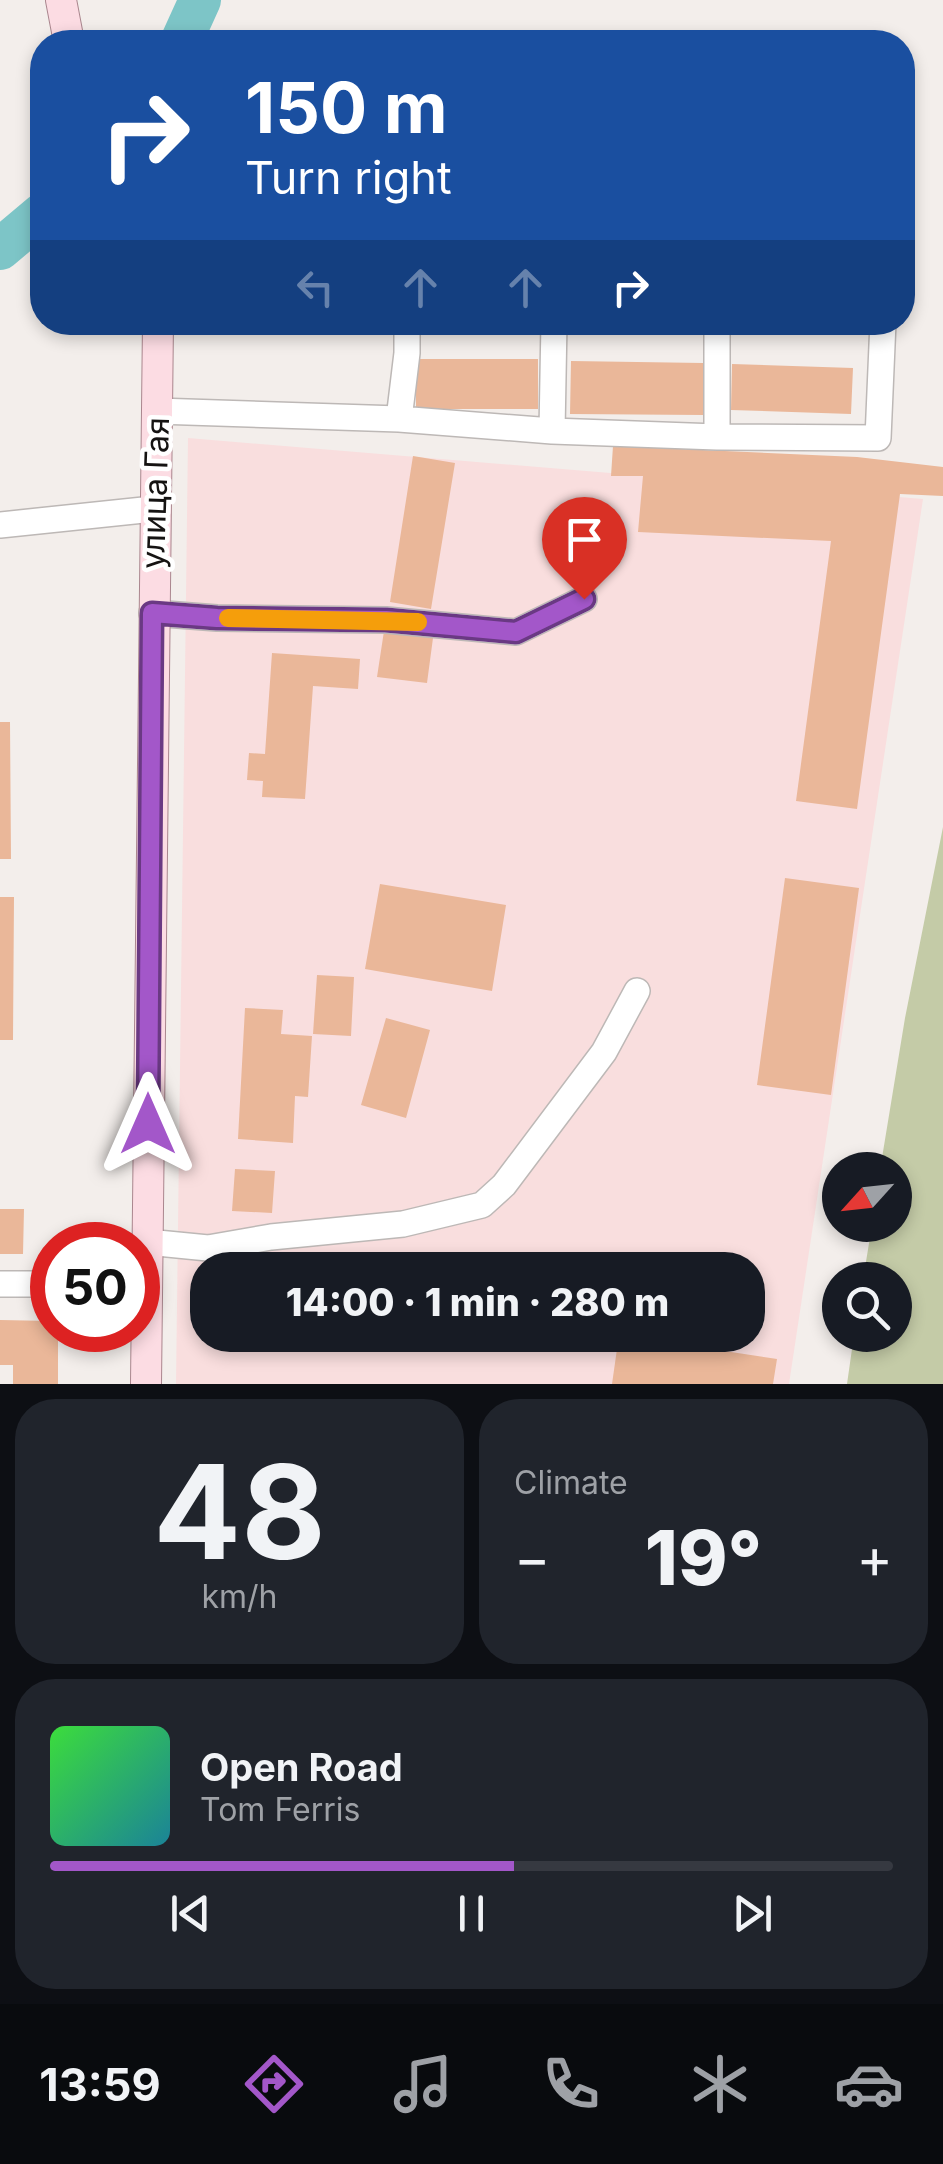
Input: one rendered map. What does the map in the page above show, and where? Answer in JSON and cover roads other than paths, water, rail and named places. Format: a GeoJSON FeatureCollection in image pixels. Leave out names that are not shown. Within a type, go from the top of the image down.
{"type":"FeatureCollection","features":[{"type":"Feature","properties":{"kind":"main road"},"geometry":{"type":"LineString","coordinates":[[61,0],[67,30]]}},
{"type":"Feature","properties":{"kind":"main road","name":"улица Гая"},"geometry":{"type":"LineString","coordinates":[[147,1222],[158,335]]}},
{"type":"Feature","properties":{"kind":"main road","name":"улица Гая"},"geometry":{"type":"LineString","coordinates":[[145,1352],[146,1384]]}},
{"type":"Feature","properties":{"kind":"street"},"geometry":{"type":"LineString","coordinates":[[399,419],[406,335]]}},
{"type":"Feature","properties":{"kind":"street"},"geometry":{"type":"LineString","coordinates":[[552,432],[554,335]]}},
{"type":"Feature","properties":{"kind":"street"},"geometry":{"type":"LineString","coordinates":[[717,335],[717,437]]}},
{"type":"Feature","properties":{"kind":"street"},"geometry":{"type":"LineString","coordinates":[[157,411],[399,419],[552,432],[878,438],[882,335]]}},
{"type":"Feature","properties":{"kind":"street"},"geometry":{"type":"LineString","coordinates":[[0,525],[153,509]]}},
{"type":"Feature","properties":{"kind":"street"},"geometry":{"type":"LineString","coordinates":[[152,613],[217,618],[386,620],[516,632],[584,599]]}},
{"type":"Feature","properties":{"kind":"street"},"geometry":{"type":"LineString","coordinates":[[160,1243],[208,1248],[271,1237],[404,1224],[482,1205],[504,1185],[604,1052],[636,990]]}},
{"type":"Feature","properties":{"kind":"street"},"geometry":{"type":"LineString","coordinates":[[0,1284],[30,1284]]}},
{"type":"Feature","properties":{"kind":"waterway"},"geometry":{"type":"LineString","coordinates":[[186,30],[200,0]]}},
{"type":"Feature","properties":{"kind":"waterway"},"geometry":{"type":"LineString","coordinates":[[0,249],[30,224]]}}]}
